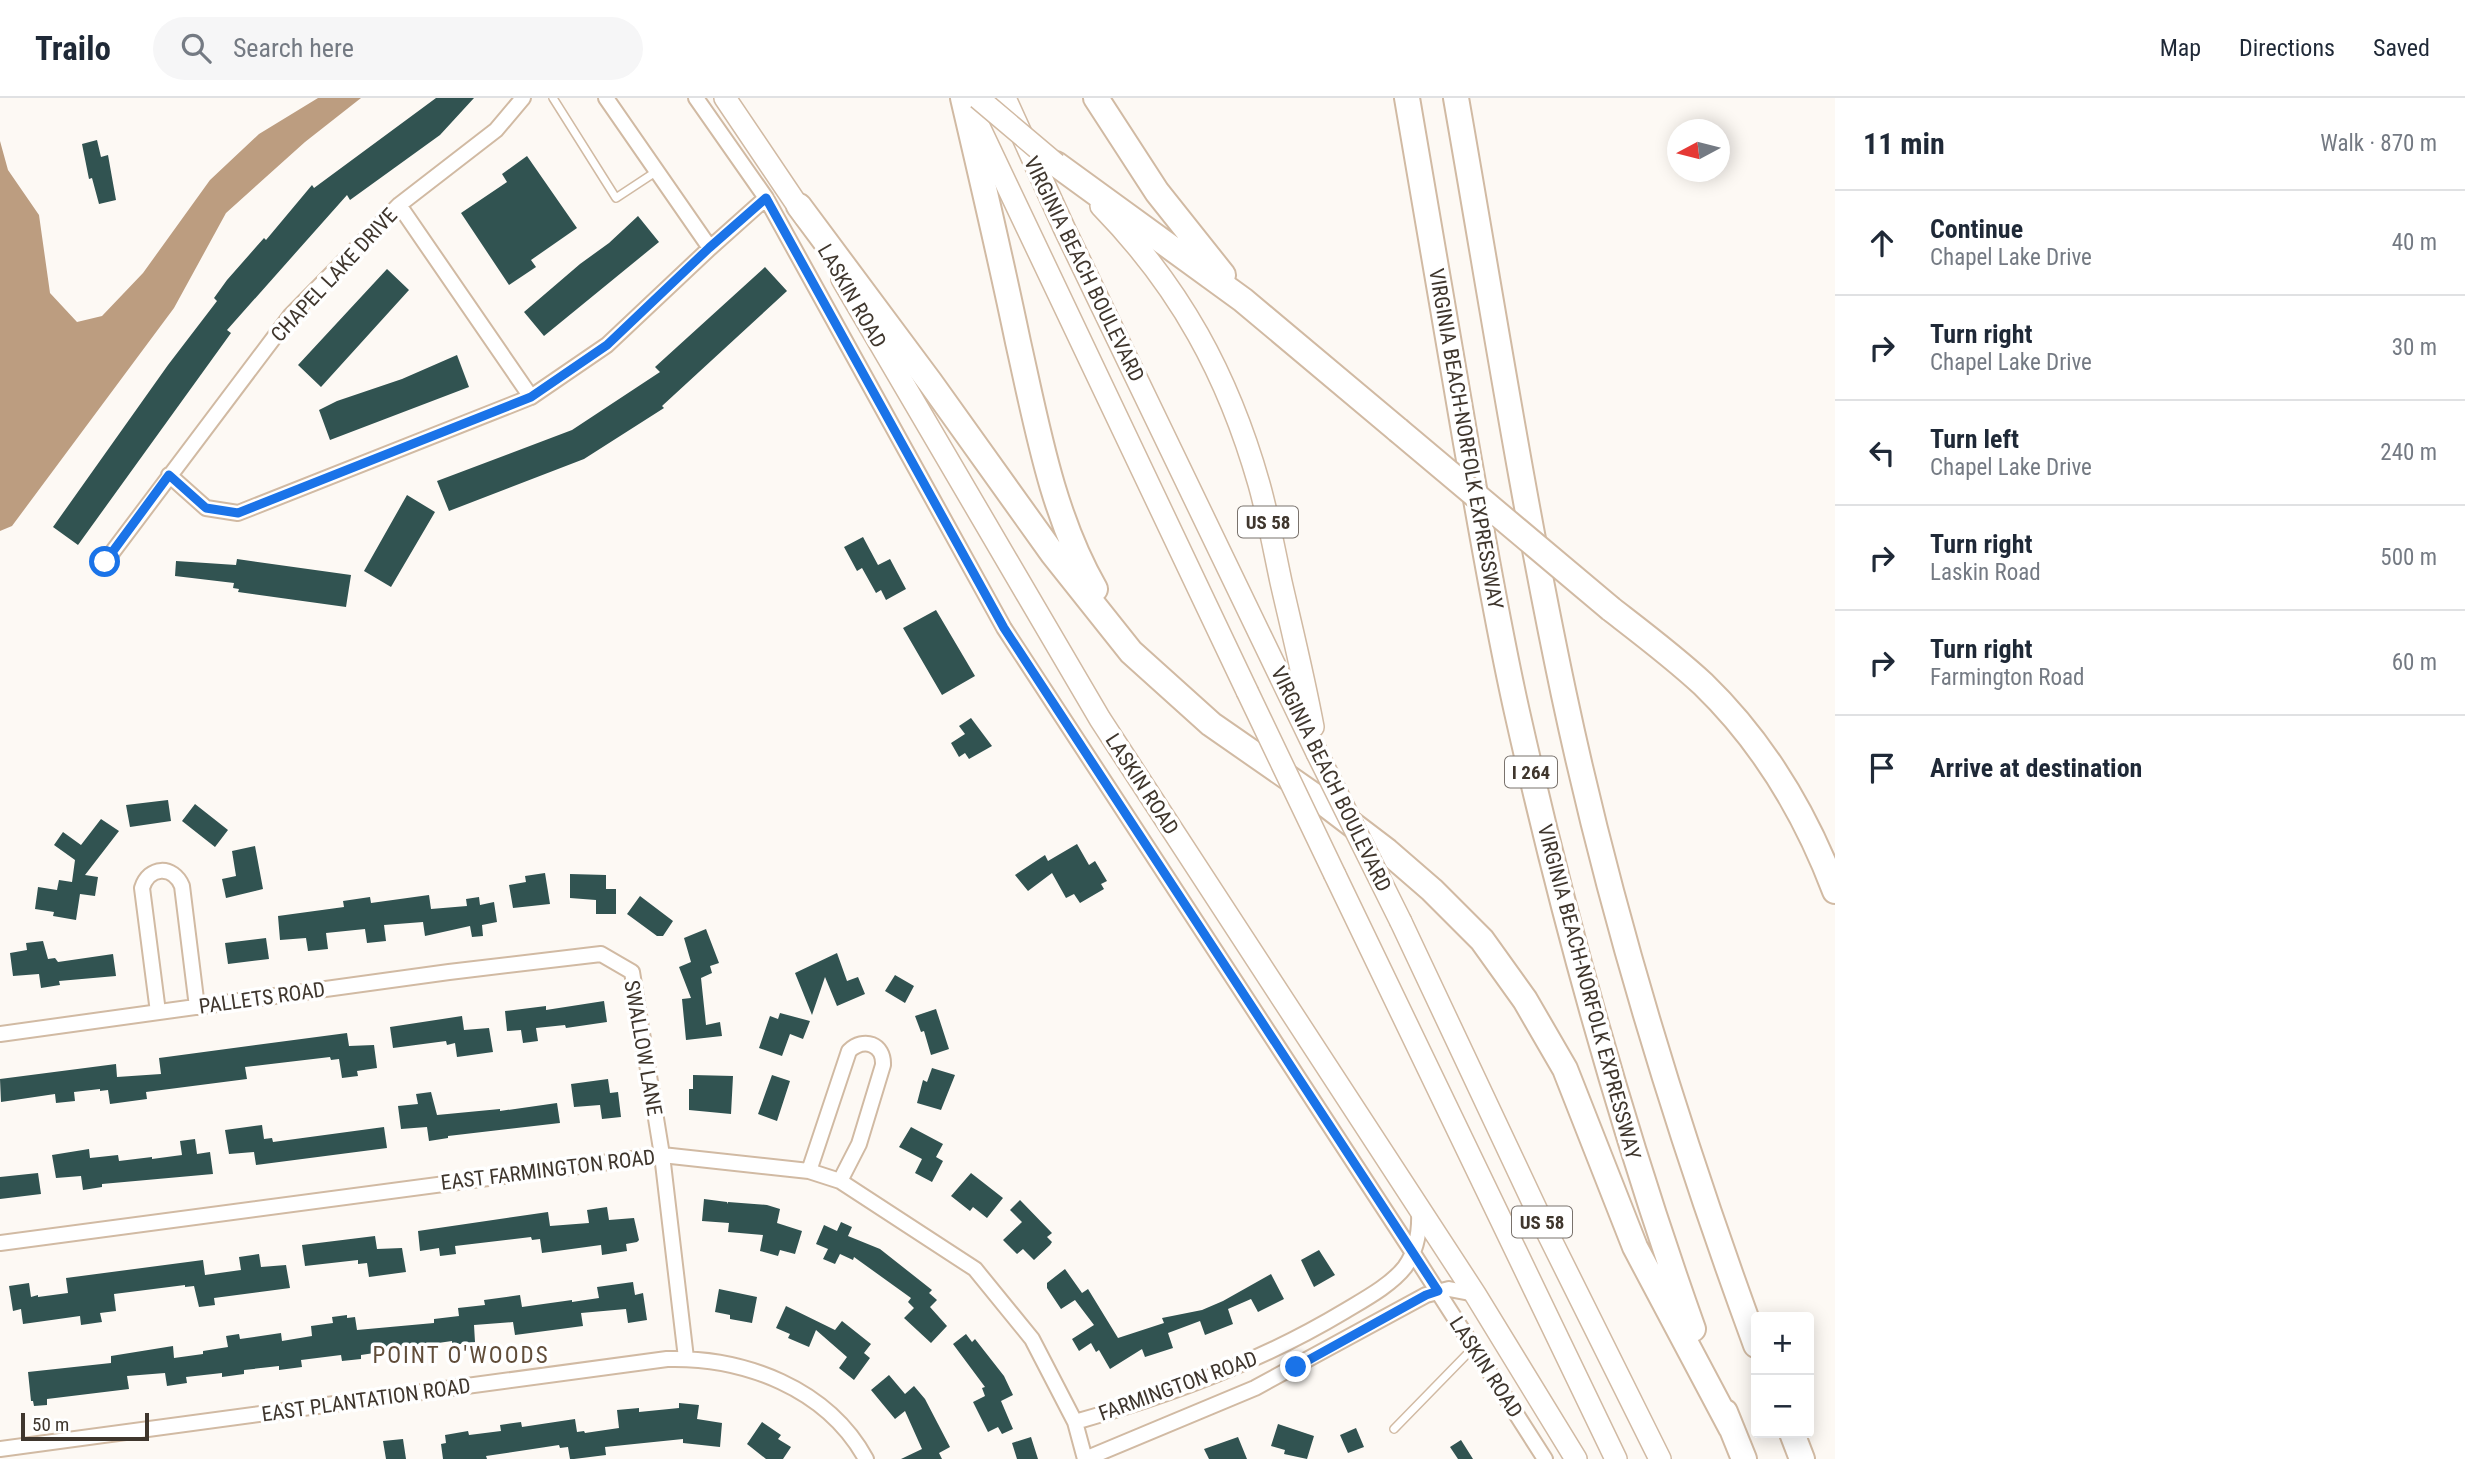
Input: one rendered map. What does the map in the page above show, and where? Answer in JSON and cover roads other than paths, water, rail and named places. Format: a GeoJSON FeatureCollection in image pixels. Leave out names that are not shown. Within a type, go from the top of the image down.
{"type":"FeatureCollection","features":[{"type":"Feature","properties":{"kind":"highway"},"geometry":{"type":"LineString","coordinates":[[964,98],[1041,447],[1059,508],[1087,575],[1131,652]]}},
{"type":"Feature","properties":{"kind":"highway"},"geometry":{"type":"LineString","coordinates":[[1096,98],[1157,192],[1243,300]]}},
{"type":"Feature","properties":{"kind":"highway","name":"VIRGINIA BEACH-NORFOLK EXPRESSWAY"},"geometry":{"type":"LineString","coordinates":[[1407,98],[1492,591],[1516,710],[1558,884],[1603,1053],[1640,1177],[1694,1333],[1744,1459]]}},
{"type":"Feature","properties":{"kind":"highway","name":"I 264"},"geometry":{"type":"LineString","coordinates":[[1456,98],[1559,670],[1594,823],[1642,1000],[1684,1138],[1751,1331]]}},
{"type":"Feature","properties":{"kind":"highway"},"geometry":{"type":"LineString","coordinates":[[1056,164],[1243,300],[1703,684],[1739,723],[1771,765],[1798,808],[1821,853],[1835,891]]}},
{"type":"Feature","properties":{"kind":"highway"},"geometry":{"type":"LineString","coordinates":[[799,206],[1053,554],[1131,652],[1211,724],[1316,797],[1387,851],[1432,890],[1482,940],[1525,1000],[1565,1069],[1635,1247],[1731,1428]]}},
{"type":"Feature","properties":{"kind":"highway"},"geometry":{"type":"LineString","coordinates":[[1794,1438],[1802,1459]]}},
{"type":"Feature","properties":{"kind":"main road","name":"LASKIN ROAD"},"geometry":{"type":"LineString","coordinates":[[725,98],[799,206],[1100,719],[1475,1294],[1576,1459]]}},
{"type":"Feature","properties":{"kind":"main road","name":"VIRGINIA BEACH BOULEVARD"},"geometry":{"type":"LineString","coordinates":[[964,98],[1616,1459]]}},
{"type":"Feature","properties":{"kind":"main road","name":"US 58"},"geometry":{"type":"LineString","coordinates":[[978,98],[1098,203],[1151,261],[1207,348],[1242,430],[1260,486],[1317,753]]}},
{"type":"Feature","properties":{"kind":"main road","name":"VIRGINIA BEACH BOULEVARD"},"geometry":{"type":"LineString","coordinates":[[1004,98],[1317,753],[1401,922],[1546,1230],[1660,1459]]}},
{"type":"Feature","properties":{"kind":"street","name":"CHAPEL LAKE DRIVE"},"geometry":{"type":"LineString","coordinates":[[105,562],[291,315],[399,205],[496,130],[523,98]]}},
{"type":"Feature","properties":{"kind":"street"},"geometry":{"type":"LineString","coordinates":[[606,98],[709,248]]}},
{"type":"Feature","properties":{"kind":"street","name":"LASKIN ROAD"},"geometry":{"type":"LineString","coordinates":[[696,98],[766,198],[1004,628],[1545,1459]]}},
{"type":"Feature","properties":{"kind":"street"},"geometry":{"type":"LineString","coordinates":[[169,475],[206,508],[238,513],[531,397],[607,345],[766,198]]}},
{"type":"Feature","properties":{"kind":"street"},"geometry":{"type":"LineString","coordinates":[[399,205],[531,397]]}},
{"type":"Feature","properties":{"kind":"street"},"geometry":{"type":"LineString","coordinates":[[158,1012],[142,888],[153,872],[161,870],[172,872],[182,886],[197,1007]]}},
{"type":"Feature","properties":{"kind":"street","name":"SWALLOW LANE"},"geometry":{"type":"LineString","coordinates":[[525,963],[601,954],[632,972],[662,1155],[686,1358]]}},
{"type":"Feature","properties":{"kind":"street","name":"PALLETS ROAD"},"geometry":{"type":"LineString","coordinates":[[0,1034],[525,963]]}},
{"type":"Feature","properties":{"kind":"street"},"geometry":{"type":"LineString","coordinates":[[809,1171],[849,1051],[864,1043],[874,1045],[881,1052],[883,1065],[859,1144],[839,1181]]}},
{"type":"Feature","properties":{"kind":"street","name":"EAST FARMINGTON ROAD"},"geometry":{"type":"LineString","coordinates":[[0,1242],[662,1155],[809,1171],[839,1181],[975,1269],[1032,1339],[1075,1422],[1085,1459]]}},
{"type":"Feature","properties":{"kind":"street"},"geometry":{"type":"LineString","coordinates":[[1413,1253],[1420,1226],[1419,1210]]}},
{"type":"Feature","properties":{"kind":"street","name":"FARMINGTON ROAD"},"geometry":{"type":"LineString","coordinates":[[1075,1422],[1184,1388],[1264,1355],[1314,1330],[1363,1300],[1404,1268],[1413,1253]]}},
{"type":"Feature","properties":{"kind":"street","name":"FARMINGTON ROAD"},"geometry":{"type":"LineString","coordinates":[[1085,1459],[1255,1388],[1426,1295],[1449,1289],[1475,1294]]}},
{"type":"Feature","properties":{"kind":"street","name":"EAST PLANTATION ROAD"},"geometry":{"type":"LineString","coordinates":[[0,1449],[686,1358],[732,1364],[787,1384],[834,1418],[866,1459]]}},
{"type":"Feature","properties":{"kind":"lane"},"geometry":{"type":"LineString","coordinates":[[553,98],[616,198],[657,170]]}},
{"type":"Feature","properties":{"kind":"lane"},"geometry":{"type":"LineString","coordinates":[[1394,1429],[1474,1347]]}},
{"type":"Feature","properties":{"kind":"district","name":"POINT O'WOODS"},"geometry":{"type":"Point","coordinates":[461,1355]}}]}
